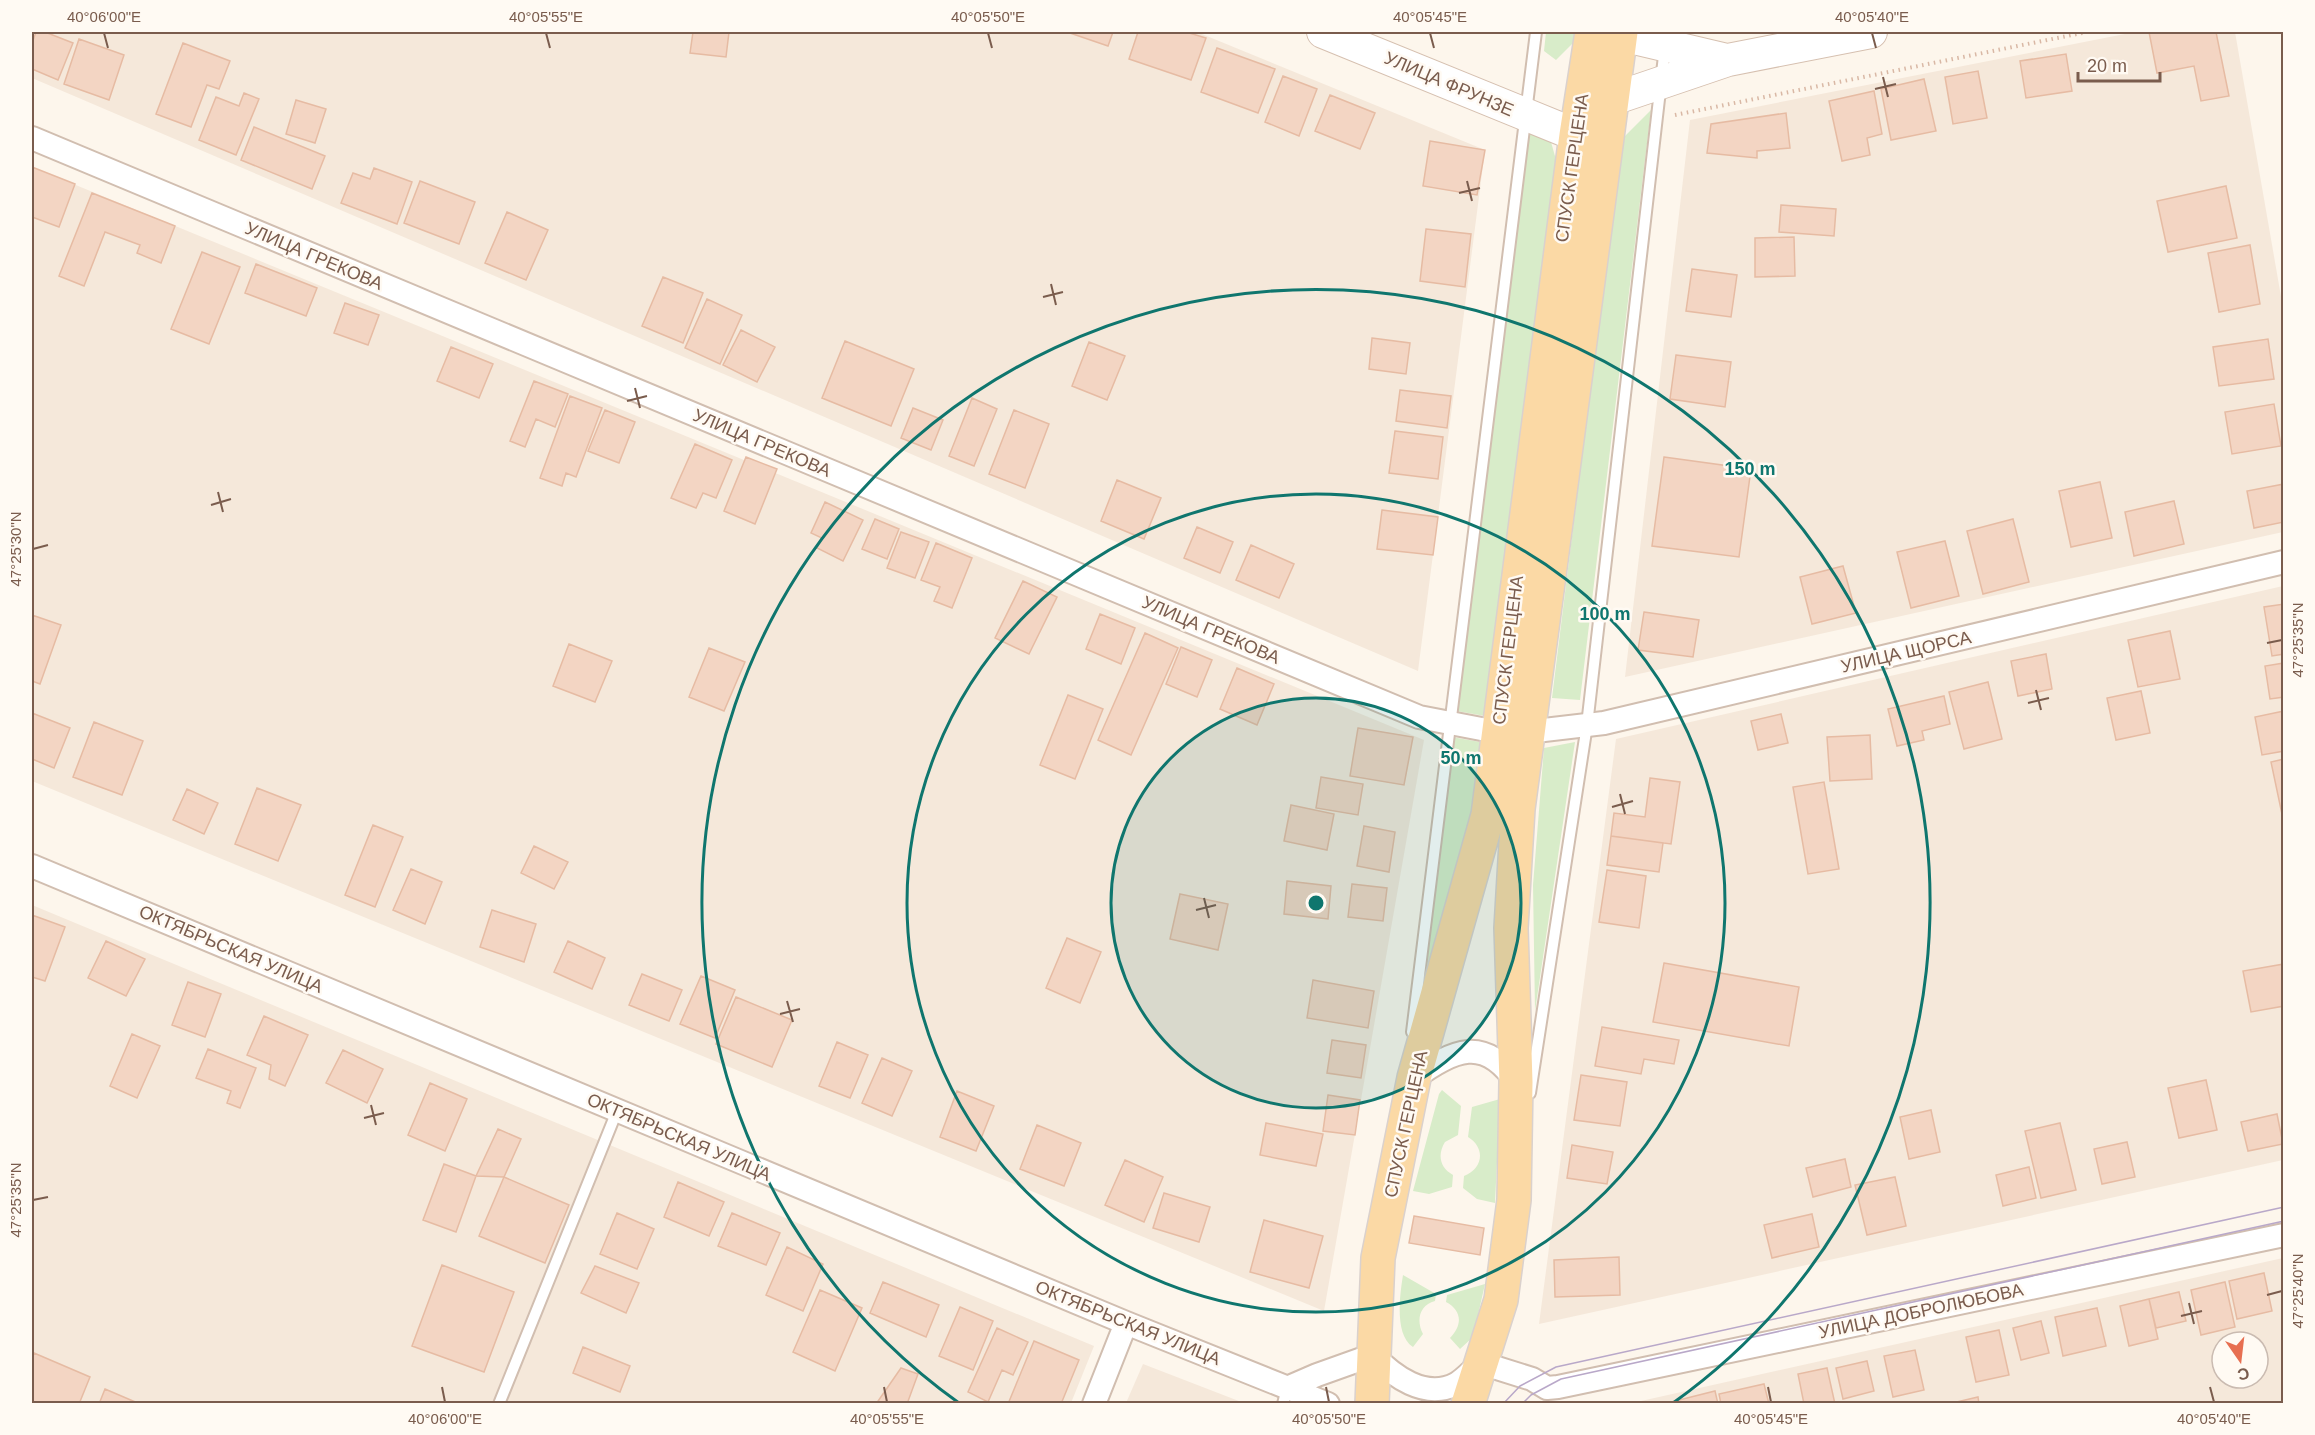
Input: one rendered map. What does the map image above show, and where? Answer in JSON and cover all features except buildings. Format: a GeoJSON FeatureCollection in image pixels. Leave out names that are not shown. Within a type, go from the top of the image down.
{"type":"FeatureCollection","features":[{"type":"Feature","properties":{"kind":"main road","name":"СПУСК ГЕРЦЕНА"},"geometry":{"type":"LineString","coordinates":[[1372,1404],[1378,1258],[1412,1065],[1512,732],[1613,99],[1611,33]]}},
{"type":"Feature","properties":{"kind":"main road","name":"СПУСК ГЕРЦЕНА"},"geometry":{"type":"LineString","coordinates":[[1468,1404],[1501,1300],[1514,1200],[1522,1095],[1511,928],[1518,809],[1512,732],[1576,135],[1611,33]]}},
{"type":"Feature","properties":{"kind":"street","name":"УЛИЦА ФРУНЗЕ"},"geometry":{"type":"LineString","coordinates":[[1323,32],[1576,135]]}},
{"type":"Feature","properties":{"kind":"street"},"geometry":{"type":"LineString","coordinates":[[1613,99],[1728,60],[1871,32]]}},
{"type":"Feature","properties":{"kind":"street"},"geometry":{"type":"LineString","coordinates":[[1611,33],[1666,39],[1728,60]]}},
{"type":"Feature","properties":{"kind":"street","name":"УЛИЦА ГРЕКОВА"},"geometry":{"type":"LineString","coordinates":[[32,138],[1419,717],[1512,732]]}},
{"type":"Feature","properties":{"kind":"street","name":"УЛИЦА ЩОРСА"},"geometry":{"type":"LineString","coordinates":[[1512,732],[1616,720],[2283,562]]}},
{"type":"Feature","properties":{"kind":"street","name":"ОКТЯБРЬСКАЯ УЛИЦА"},"geometry":{"type":"LineString","coordinates":[[32,866],[1126,1323],[1285,1396],[1328,1404]]}},
{"type":"Feature","properties":{"kind":"street"},"geometry":{"type":"LineString","coordinates":[[1412,1065],[1448,1056],[1482,1053],[1501,1062],[1522,1095]]}},
{"type":"Feature","properties":{"kind":"street","name":"УЛИЦА ДОБРОЛЮБОВА"},"geometry":{"type":"LineString","coordinates":[[1558,1395],[2283,1235]]}},
{"type":"Feature","properties":{"kind":"street"},"geometry":{"type":"LineString","coordinates":[[1094,1404],[1126,1323]]}},
{"type":"Feature","properties":{"kind":"street"},"geometry":{"type":"LineString","coordinates":[[1285,1396],[1373,1355],[1389,1372],[1420,1387],[1440,1388],[1455,1384],[1481,1363],[1532,1378],[1558,1395]]}},
{"type":"Feature","properties":{"kind":"lane"},"geometry":{"type":"LineString","coordinates":[[1411,1041],[1536,32]]}},
{"type":"Feature","properties":{"kind":"lane"},"geometry":{"type":"LineString","coordinates":[[1522,1095],[1587,725],[1666,39]]}},
{"type":"Feature","properties":{"kind":"lane"},"geometry":{"type":"LineString","coordinates":[[500,1404],[617,1111]]}},
{"type":"Feature","properties":{"kind":"lane"},"geometry":{"type":"LineString","coordinates":[[1514,1200],[1526,1119]]}},
{"type":"Feature","properties":{"kind":"path"},"geometry":{"type":"LineString","coordinates":[[1656,119],[2086,32]]}},
{"type":"Feature","properties":{"kind":"shaded area"},"geometry":{"type":"Polygon","coordinates":[[[32,32],[1197,32],[1485,150],[1418,671],[32,78],[32,32]]]}},
{"type":"Feature","properties":{"kind":"shaded area"},"geometry":{"type":"Polygon","coordinates":[[[2135,32],[2235,32],[2283,308],[2283,532],[1625,677],[1690,120],[2135,32]]]}},
{"type":"Feature","properties":{"kind":"shaded area"},"geometry":{"type":"Polygon","coordinates":[[[32,167],[1424,740],[1324,1311],[32,781],[32,167]]]}},
{"type":"Feature","properties":{"kind":"shaded area"},"geometry":{"type":"Polygon","coordinates":[[[2283,586],[2283,1160],[1539,1324],[1616,739],[2283,586]]]}},
{"type":"Feature","properties":{"kind":"shaded area"},"geometry":{"type":"Polygon","coordinates":[[[32,905],[1094,1346],[1071,1403],[32,1403],[32,905]]]}},
{"type":"Feature","properties":{"kind":"shaded area"},"geometry":{"type":"Polygon","coordinates":[[[2283,1258],[2283,1403],[1632,1403],[2283,1258]]]}},
{"type":"Feature","properties":{"kind":"shaded area"},"geometry":{"type":"Polygon","coordinates":[[[1143,1364],[1244,1403],[1126,1403],[1143,1364]]]}},
{"type":"Feature","properties":{"kind":"green space"},"geometry":{"type":"Polygon","coordinates":[[[1546,32],[1577,32],[1576,40],[1556,60],[1544,51],[1546,32]]]}},
{"type":"Feature","properties":{"kind":"green space"},"geometry":{"type":"Polygon","coordinates":[[[1651,110],[1580,700],[1552,698],[1621,140],[1651,110]]]}},
{"type":"Feature","properties":{"kind":"green space"},"geometry":{"type":"Polygon","coordinates":[[[1529,130],[1551,142],[1560,174],[1485,716],[1457,711],[1529,130]]]}},
{"type":"Feature","properties":{"kind":"green space"},"geometry":{"type":"Polygon","coordinates":[[[1452,737],[1480,742],[1478,810],[1421,1008],[1452,737]]]}},
{"type":"Feature","properties":{"kind":"green space"},"geometry":{"type":"Polygon","coordinates":[[[1575,742],[1535,1011],[1533,885],[1544,748],[1575,742]]]}},
{"type":"Feature","properties":{"kind":"green space"},"geometry":{"type":"Polygon","coordinates":[[[1442,1090],[1461,1106],[1458,1135],[1445,1142],[1441,1152],[1441,1161],[1445,1169],[1453,1175],[1452,1187],[1429,1194],[1413,1191],[1439,1094],[1442,1090]]]}},
{"type":"Feature","properties":{"kind":"green space"},"geometry":{"type":"Polygon","coordinates":[[[1500,1099],[1495,1203],[1477,1199],[1463,1188],[1464,1176],[1475,1168],[1480,1158],[1478,1147],[1468,1137],[1472,1107],[1500,1099]]]}},
{"type":"Feature","properties":{"kind":"green space"},"geometry":{"type":"Polygon","coordinates":[[[1403,1275],[1436,1294],[1435,1301],[1425,1306],[1420,1314],[1423,1334],[1413,1347],[1407,1341],[1401,1324],[1400,1303],[1403,1275]]]}},
{"type":"Feature","properties":{"kind":"green space"},"geometry":{"type":"Polygon","coordinates":[[[1485,1284],[1473,1337],[1460,1349],[1450,1338],[1457,1329],[1459,1319],[1452,1306],[1446,1302],[1447,1295],[1485,1284]]]}},
{"type":"Feature","properties":{"kind":"tram line"},"geometry":{"type":"LineString","coordinates":[[1503,1404],[1520,1386],[1556,1367],[2284,1207]]}},
{"type":"Feature","properties":{"kind":"tram line"},"geometry":{"type":"LineString","coordinates":[[1522,1404],[1531,1395],[1561,1379],[2284,1221]]}}]}
